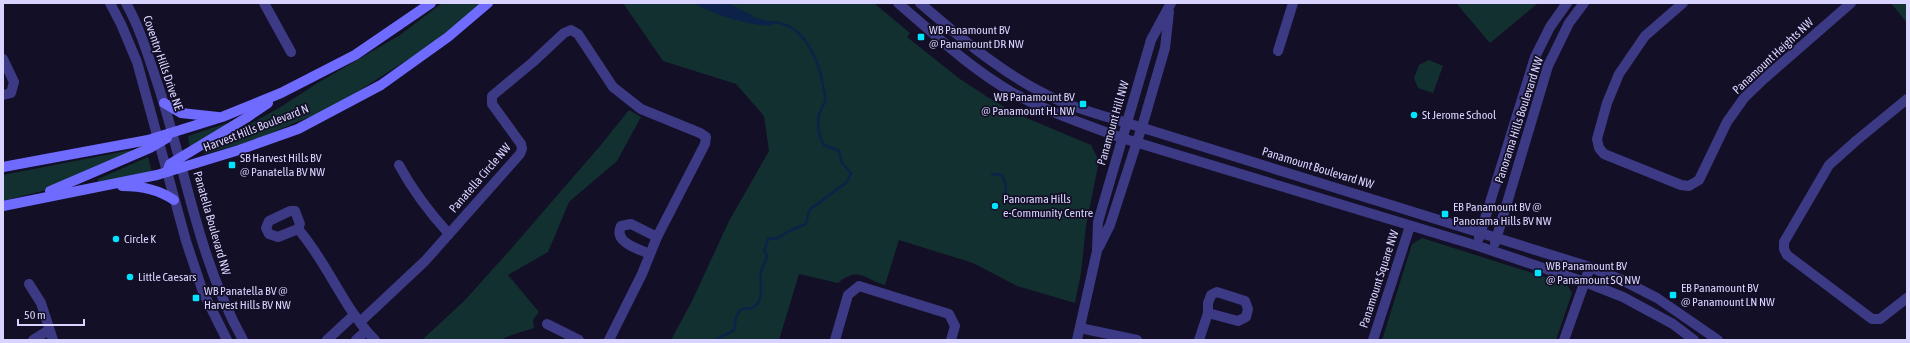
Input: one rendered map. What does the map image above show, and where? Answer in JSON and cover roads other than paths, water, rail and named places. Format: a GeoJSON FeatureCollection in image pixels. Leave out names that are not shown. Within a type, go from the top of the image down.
{"type":"FeatureCollection","features":[{"type":"Feature","properties":{"kind":"main road","name":"Harvest Hills Boulevard N"},"geometry":{"type":"LineString","coordinates":[[172,132],[222,117],[281,93],[355,55],[431,3]]}},
{"type":"Feature","properties":{"kind":"main road","name":"Harvest Hills Boulevard N"},"geometry":{"type":"LineString","coordinates":[[3,206],[167,172],[239,150],[298,129],[381,85],[448,37],[488,3]]}},
{"type":"Feature","properties":{"kind":"main road"},"geometry":{"type":"LineString","coordinates":[[167,172],[170,164],[246,118],[281,93]]}},
{"type":"Feature","properties":{"kind":"main road"},"geometry":{"type":"LineString","coordinates":[[164,104],[182,113],[222,117]]}},
{"type":"Feature","properties":{"kind":"main road"},"geometry":{"type":"LineString","coordinates":[[26,201],[68,184],[172,132]]}},
{"type":"Feature","properties":{"kind":"main road"},"geometry":{"type":"LineString","coordinates":[[3,167],[158,140]]}},
{"type":"Feature","properties":{"kind":"main road"},"geometry":{"type":"LineString","coordinates":[[104,185],[140,186],[165,194],[174,200]]}},
{"type":"Feature","properties":{"kind":"street","name":"Coventry Hills Drive NE"},"geometry":{"type":"LineString","coordinates":[[110,3],[122,24],[137,62],[158,140]]}},
{"type":"Feature","properties":{"kind":"street","name":"Coventry Hills Drive NE"},"geometry":{"type":"LineString","coordinates":[[126,3],[146,48],[172,132]]}},
{"type":"Feature","properties":{"kind":"street"},"geometry":{"type":"LineString","coordinates":[[264,3],[291,52]]}},
{"type":"Feature","properties":{"kind":"street"},"geometry":{"type":"LineString","coordinates":[[898,3],[973,66],[1015,94],[1064,117],[1122,138],[1478,246],[1584,282],[1623,296],[1673,324],[1694,340]]}},
{"type":"Feature","properties":{"kind":"street","name":"Panamount Boulevard NW"},"geometry":{"type":"LineString","coordinates":[[920,3],[987,59],[1025,83],[1060,101],[1126,123],[1590,267],[1622,280],[1657,298],[1713,339]]}},
{"type":"Feature","properties":{"kind":"street"},"geometry":{"type":"LineString","coordinates":[[1278,51],[1293,3]]}},
{"type":"Feature","properties":{"kind":"street","name":"Panorama Hills Boulevard NW"},"geometry":{"type":"LineString","coordinates":[[1478,246],[1480,232],[1535,56],[1550,27],[1567,3]]}},
{"type":"Feature","properties":{"kind":"street","name":"Panorama Hills Boulevard NW"},"geometry":{"type":"LineString","coordinates":[[1492,251],[1548,66],[1569,23],[1584,3]]}},
{"type":"Feature","properties":{"kind":"street","name":"Panamount Heights NW"},"geometry":{"type":"LineString","coordinates":[[1683,3],[1645,36],[1619,74],[1607,103],[1597,139],[1598,148],[1604,154],[1681,185],[1689,186],[1699,180],[1727,122],[1744,98],[1851,3]]}},
{"type":"Feature","properties":{"kind":"street","name":"Panamount Hill NW"},"geometry":{"type":"LineString","coordinates":[[1097,251],[1110,225],[1142,128],[1165,48],[1170,5]]}},
{"type":"Feature","properties":{"kind":"street","name":"Panamount Hill NW"},"geometry":{"type":"LineString","coordinates":[[1077,340],[1097,251],[1098,222],[1151,40],[1170,5]]}},
{"type":"Feature","properties":{"kind":"street","name":"Panatella Circle NW"},"geometry":{"type":"LineString","coordinates":[[328,340],[357,318],[425,260],[522,149],[521,144],[492,104],[492,96],[533,62],[564,33],[571,30],[578,34],[613,87],[641,109],[700,133],[706,137],[705,144],[657,237],[642,274],[609,340]]}},
{"type":"Feature","properties":{"kind":"street"},"geometry":{"type":"LineString","coordinates":[[3,59],[14,82],[11,93],[3,95]]}},
{"type":"Feature","properties":{"kind":"street"},"geometry":{"type":"LineString","coordinates":[[1907,99],[1856,140],[1829,165],[1784,242],[1784,249],[1787,254],[1872,319],[1880,319],[1907,298]]}},
{"type":"Feature","properties":{"kind":"street","name":"Panatella Boulevard NW"},"geometry":{"type":"LineString","coordinates":[[172,132],[180,158],[193,215],[214,281],[243,340]]}},
{"type":"Feature","properties":{"kind":"street"},"geometry":{"type":"LineString","coordinates":[[158,140],[174,200],[203,292],[227,340]]}},
{"type":"Feature","properties":{"kind":"street"},"geometry":{"type":"LineString","coordinates":[[399,166],[415,194],[449,234]]}},
{"type":"Feature","properties":{"kind":"street"},"geometry":{"type":"LineString","coordinates":[[1315,197],[1319,182]]}},
{"type":"Feature","properties":{"kind":"street","name":"Panamount Square NW"},"geometry":{"type":"LineString","coordinates":[[1373,340],[1414,212]]}},
{"type":"Feature","properties":{"kind":"street"},"geometry":{"type":"LineString","coordinates":[[650,254],[621,240],[618,234],[619,230],[621,226],[631,224],[657,237]]}},
{"type":"Feature","properties":{"kind":"street"},"geometry":{"type":"LineString","coordinates":[[298,229],[317,255],[366,331],[375,340]]}},
{"type":"Feature","properties":{"kind":"street"},"geometry":{"type":"LineString","coordinates":[[1564,340],[1590,267]]}},
{"type":"Feature","properties":{"kind":"street"},"geometry":{"type":"LineString","coordinates":[[29,284],[40,303],[53,340]]}},
{"type":"Feature","properties":{"kind":"street"},"geometry":{"type":"LineString","coordinates":[[835,340],[848,295],[859,286],[949,314],[955,326],[951,340]]}},
{"type":"Feature","properties":{"kind":"street"},"geometry":{"type":"LineString","coordinates":[[1199,340],[1208,313]]}},
{"type":"Feature","properties":{"kind":"street"},"geometry":{"type":"LineString","coordinates":[[547,324],[579,340]]}},
{"type":"Feature","properties":{"kind":"street"},"geometry":{"type":"LineString","coordinates":[[1080,328],[1137,340]]}},
{"type":"Feature","properties":{"kind":"street"},"geometry":{"type":"LineString","coordinates":[[33,340],[49,330]]}},
{"type":"Feature","properties":{"kind":"street"},"geometry":{"type":"LineString","coordinates":[[356,340],[366,331]]}},
{"type":"Feature","properties":{"kind":"water"},"geometry":{"type":"Polygon","coordinates":[[[695,3],[728,3],[755,18],[770,21],[773,25],[756,25],[732,19],[709,11],[695,3]]]}},
{"type":"Feature","properties":{"kind":"waterway"},"geometry":{"type":"LineString","coordinates":[[715,340],[734,330],[736,317],[740,310],[752,308],[759,301],[761,292],[761,272],[767,257],[767,254],[764,251],[768,239],[778,238],[789,231],[806,224],[809,210],[847,182],[851,173],[842,163],[839,151],[824,145],[820,137],[818,121],[825,98],[818,65],[808,44],[792,28],[771,22]]}},
{"type":"Feature","properties":{"kind":"waterway"},"geometry":{"type":"LineString","coordinates":[[992,174],[1002,175],[1006,186],[1005,196]]}},
{"type":"Feature","properties":{"kind":"place","name":"WB Panamount BV @ Panamount DR NW"},"geometry":{"type":"Point","coordinates":[921,37]}},
{"type":"Feature","properties":{"kind":"place","name":"WB Panamount BV @ Panamount HL NW"},"geometry":{"type":"Point","coordinates":[1083,104]}},
{"type":"Feature","properties":{"kind":"place","name":"St Jerome School"},"geometry":{"type":"Point","coordinates":[1414,115]}},
{"type":"Feature","properties":{"kind":"place","name":"SB Harvest Hills BV @ Panatella BV NW"},"geometry":{"type":"Point","coordinates":[232,165]}},
{"type":"Feature","properties":{"kind":"place","name":"Panorama Hills e-Community Centre"},"geometry":{"type":"Point","coordinates":[995,206]}},
{"type":"Feature","properties":{"kind":"place","name":"EB Panamount BV @ Panorama Hills BV NW"},"geometry":{"type":"Point","coordinates":[1445,214]}},
{"type":"Feature","properties":{"kind":"place","name":"Circle K"},"geometry":{"type":"Point","coordinates":[116,239]}},
{"type":"Feature","properties":{"kind":"place","name":"WB Panamount BV @ Panamount SQ NW"},"geometry":{"type":"Point","coordinates":[1538,273]}},
{"type":"Feature","properties":{"kind":"place","name":"Little Caesars"},"geometry":{"type":"Point","coordinates":[130,277]}},
{"type":"Feature","properties":{"kind":"place","name":"EB Panamount BV @ Panamount LN NW"},"geometry":{"type":"Point","coordinates":[1673,295]}},
{"type":"Feature","properties":{"kind":"place","name":"WB Panatella BV @ Harvest Hills BV NW"},"geometry":{"type":"Point","coordinates":[196,298]}}]}
